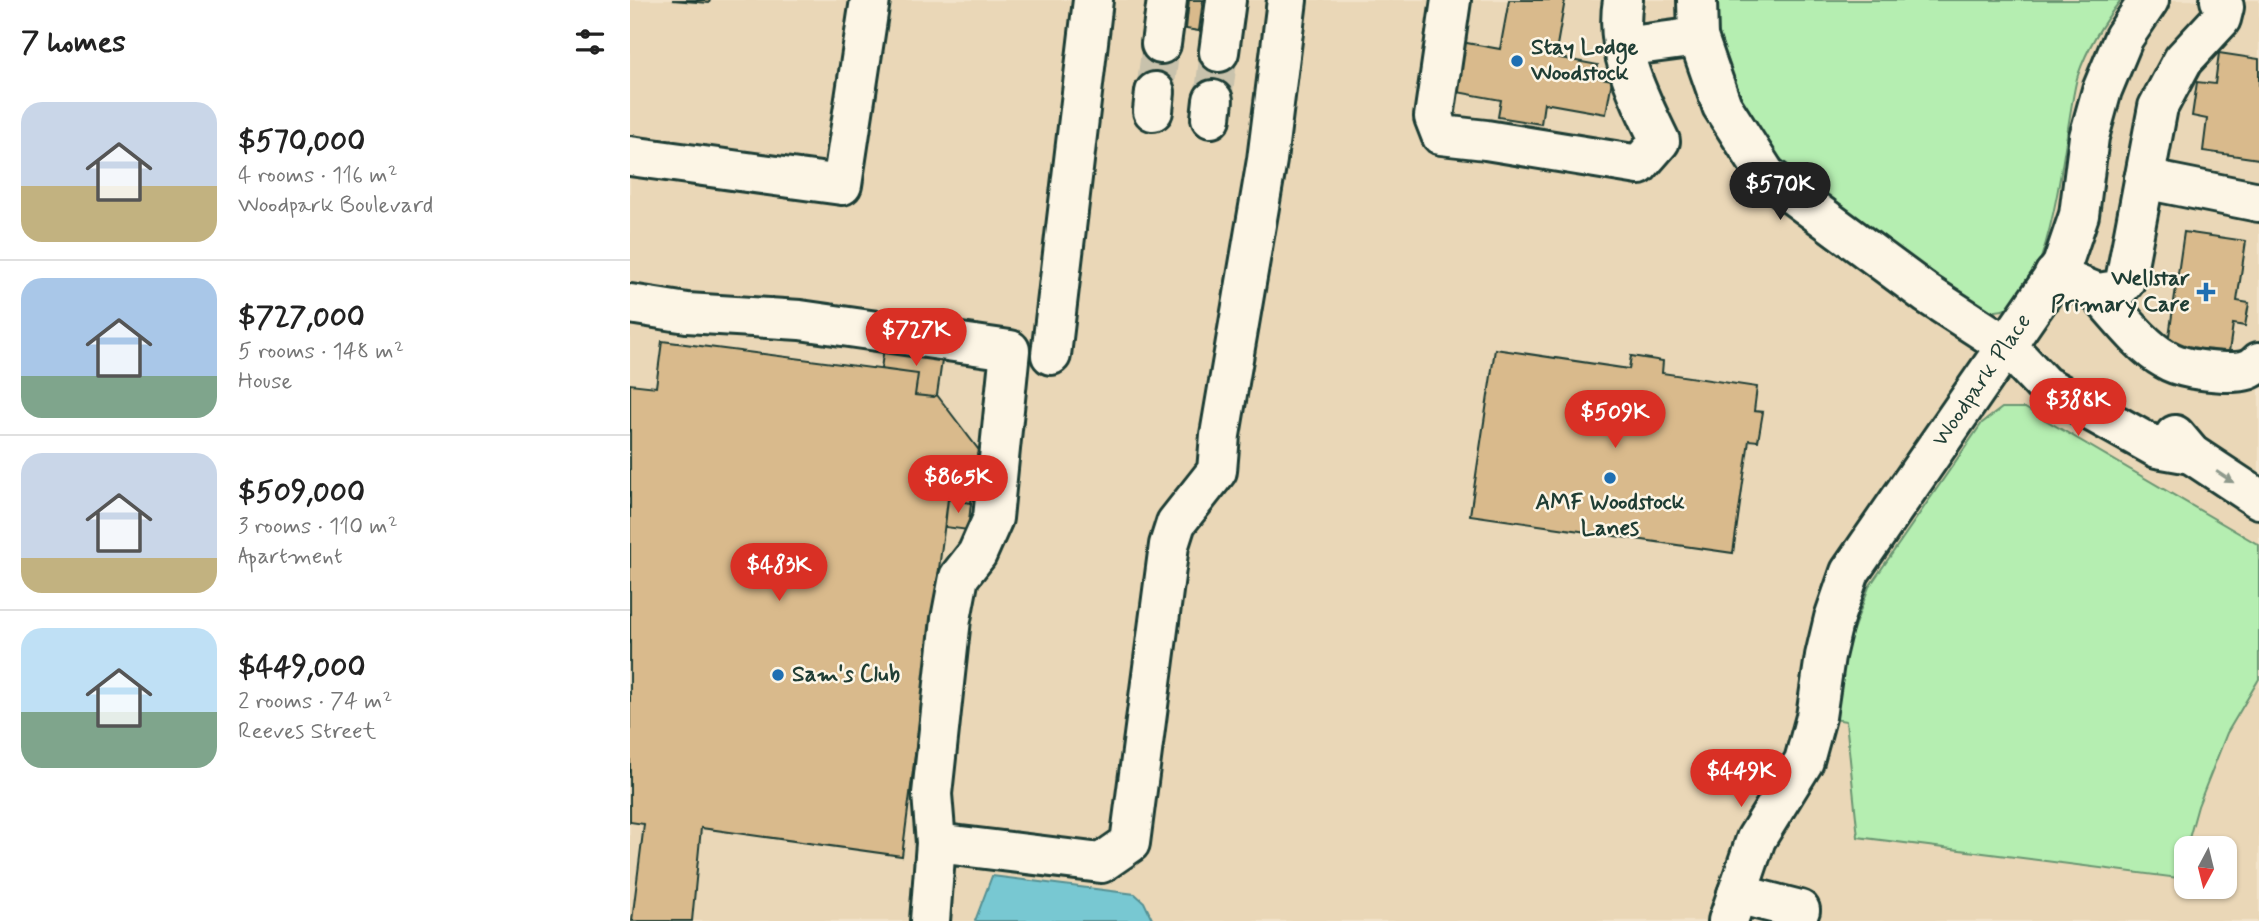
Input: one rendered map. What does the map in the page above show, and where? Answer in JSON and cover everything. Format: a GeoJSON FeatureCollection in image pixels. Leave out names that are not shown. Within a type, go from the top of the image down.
{"type":"FeatureCollection","features":[{"type":"Feature","properties":{"kind":"street"},"geometry":{"type":"LineString","coordinates":[[632,167],[842,185],[870,0]]}},
{"type":"Feature","properties":{"kind":"street"},"geometry":{"type":"LineString","coordinates":[[1051,355],[1093,0]]}},
{"type":"Feature","properties":{"kind":"street"},"geometry":{"type":"LineString","coordinates":[[1161,44],[1167,0]]}},
{"type":"Feature","properties":{"kind":"street"},"geometry":{"type":"LineString","coordinates":[[1219,52],[1226,0]]}},
{"type":"Feature","properties":{"kind":"street"},"geometry":{"type":"LineString","coordinates":[[936,843],[1101,863],[1130,842],[1169,545],[1176,523],[1217,471],[1220,435],[1267,160],[1287,0]]}},
{"type":"Feature","properties":{"kind":"street"},"geometry":{"type":"LineString","coordinates":[[1451,0],[1434,117],[1441,135],[1639,165],[1660,142],[1632,82],[1623,47],[1620,19],[1623,0]]}},
{"type":"Feature","properties":{"kind":"street"},"geometry":{"type":"LineString","coordinates":[[1697,0],[1698,37],[1722,106],[1766,175],[1927,294],[2007,346],[2044,385],[2157,448],[2192,454],[2259,499]]}},
{"type":"Feature","properties":{"kind":"street","name":"Woodpark Place"},"geometry":{"type":"LineString","coordinates":[[1732,908],[1756,839],[1804,761],[1816,717],[1834,618],[1850,572],[2062,265],[2080,215],[2089,137],[2102,90],[2124,37],[2149,0]]}},
{"type":"Feature","properties":{"kind":"street"},"geometry":{"type":"LineString","coordinates":[[2098,293],[2118,290],[2125,281],[2158,107],[2183,60],[2221,19],[2224,7],[2220,0]]}},
{"type":"Feature","properties":{"kind":"street"},"geometry":{"type":"LineString","coordinates":[[1623,47],[1698,37]]}},
{"type":"Feature","properties":{"kind":"street"},"geometry":{"type":"LineString","coordinates":[[2144,179],[2259,202]]}},
{"type":"Feature","properties":{"kind":"street"},"geometry":{"type":"LineString","coordinates":[[2054,275],[2098,293],[2146,344],[2165,359],[2211,371],[2249,371],[2259,362]]}},
{"type":"Feature","properties":{"kind":"street"},"geometry":{"type":"LineString","coordinates":[[630,304],[687,313],[800,320],[1010,350],[993,518],[977,554],[959,577],[951,619],[932,794],[936,843],[930,921]]}},
{"type":"Feature","properties":{"kind":"street"},"geometry":{"type":"LineString","coordinates":[[1732,908],[1790,913]]}},
{"type":"Feature","properties":{"kind":"shaded area"},"geometry":{"type":"Polygon","coordinates":[[[630,0],[2259,0],[2259,921],[630,921],[630,0]]]}},
{"type":"Feature","properties":{"kind":"green space"},"geometry":{"type":"Polygon","coordinates":[[[1715,0],[2121,0],[2086,55],[2078,75],[2053,216],[2041,256],[2027,289],[2009,308],[1985,309],[1802,181],[1764,142],[1724,64],[1715,27],[1715,0]]]}},
{"type":"Feature","properties":{"kind":"green space"},"geometry":{"type":"Polygon","coordinates":[[[2002,408],[2025,408],[2259,545],[2259,679],[2227,733],[2198,806],[2190,836],[2174,836],[2174,877],[1858,837],[1846,721],[1834,719],[1846,649],[1869,587],[1982,423],[2002,408]]]}},
{"type":"Feature","properties":{"kind":"water"},"geometry":{"type":"Polygon","coordinates":[[[992,876],[1135,894],[1144,902],[1153,921],[975,921],[992,876]]]}},
{"type":"Feature","properties":{"kind":"building"},"geometry":{"type":"Polygon","coordinates":[[[672,0],[710,0],[709,3],[672,0]]]}},
{"type":"Feature","properties":{"kind":"building"},"geometry":{"type":"Polygon","coordinates":[[[1189,0],[1203,0],[1199,31],[1186,29],[1189,0]]]}},
{"type":"Feature","properties":{"kind":"building","name":"Stay Lodge Woodstock"},"geometry":{"type":"Polygon","coordinates":[[[1509,0],[1565,0],[1555,57],[1598,65],[1596,77],[1612,80],[1606,114],[1544,103],[1541,124],[1498,117],[1501,100],[1452,91],[1461,42],[1500,49],[1509,0]]]}},
{"type":"Feature","properties":{"kind":"building"},"geometry":{"type":"Polygon","coordinates":[[[2219,53],[2259,59],[2259,159],[2203,151],[2207,119],[2192,116],[2197,82],[2215,84],[2219,53]]]}},
{"type":"Feature","properties":{"kind":"building"},"geometry":{"type":"Polygon","coordinates":[[[2184,232],[2246,241],[2237,301],[2249,303],[2245,326],[2233,324],[2228,359],[2167,350],[2184,232]]]}},
{"type":"Feature","properties":{"kind":"building","name":"Sam's Club"},"geometry":{"type":"Polygon","coordinates":[[[662,341],[918,374],[915,395],[937,395],[981,453],[977,455],[971,503],[948,499],[902,856],[701,828],[692,921],[632,921],[644,824],[630,822],[630,384],[656,387],[662,341]]]}},
{"type":"Feature","properties":{"kind":"building"},"geometry":{"type":"Polygon","coordinates":[[[884,347],[943,354],[937,395],[915,395],[918,374],[881,369],[884,347]]]}},
{"type":"Feature","properties":{"kind":"building","name":"AMF Woodstock Lanes"},"geometry":{"type":"Polygon","coordinates":[[[1495,349],[1629,369],[1631,356],[1663,361],[1662,373],[1757,387],[1754,411],[1763,412],[1758,441],[1749,440],[1733,553],[1470,515],[1495,349]]]}},
{"type":"Feature","properties":{"kind":"building"},"geometry":{"type":"Polygon","coordinates":[[[948,499],[971,503],[968,530],[945,527],[948,499]]]}},
{"type":"Feature","properties":{"kind":"tunnel"},"geometry":{"type":"LineString","coordinates":[[1155,92],[1161,44]]}},
{"type":"Feature","properties":{"kind":"tunnel"},"geometry":{"type":"LineString","coordinates":[[1213,100],[1219,52]]}},
{"type":"Feature","properties":{"kind":"place","name":"Stay Lodge Woodstock"},"geometry":{"type":"Point","coordinates":[1517,61]}},
{"type":"Feature","properties":{"kind":"place","name":"Wellstar Primary Care"},"geometry":{"type":"Point","coordinates":[2206,292]}},
{"type":"Feature","properties":{"kind":"place","name":"AMF Woodstock Lanes"},"geometry":{"type":"Point","coordinates":[1610,478]}},
{"type":"Feature","properties":{"kind":"place","name":"Sam's Club"},"geometry":{"type":"Point","coordinates":[778,675]}}]}
